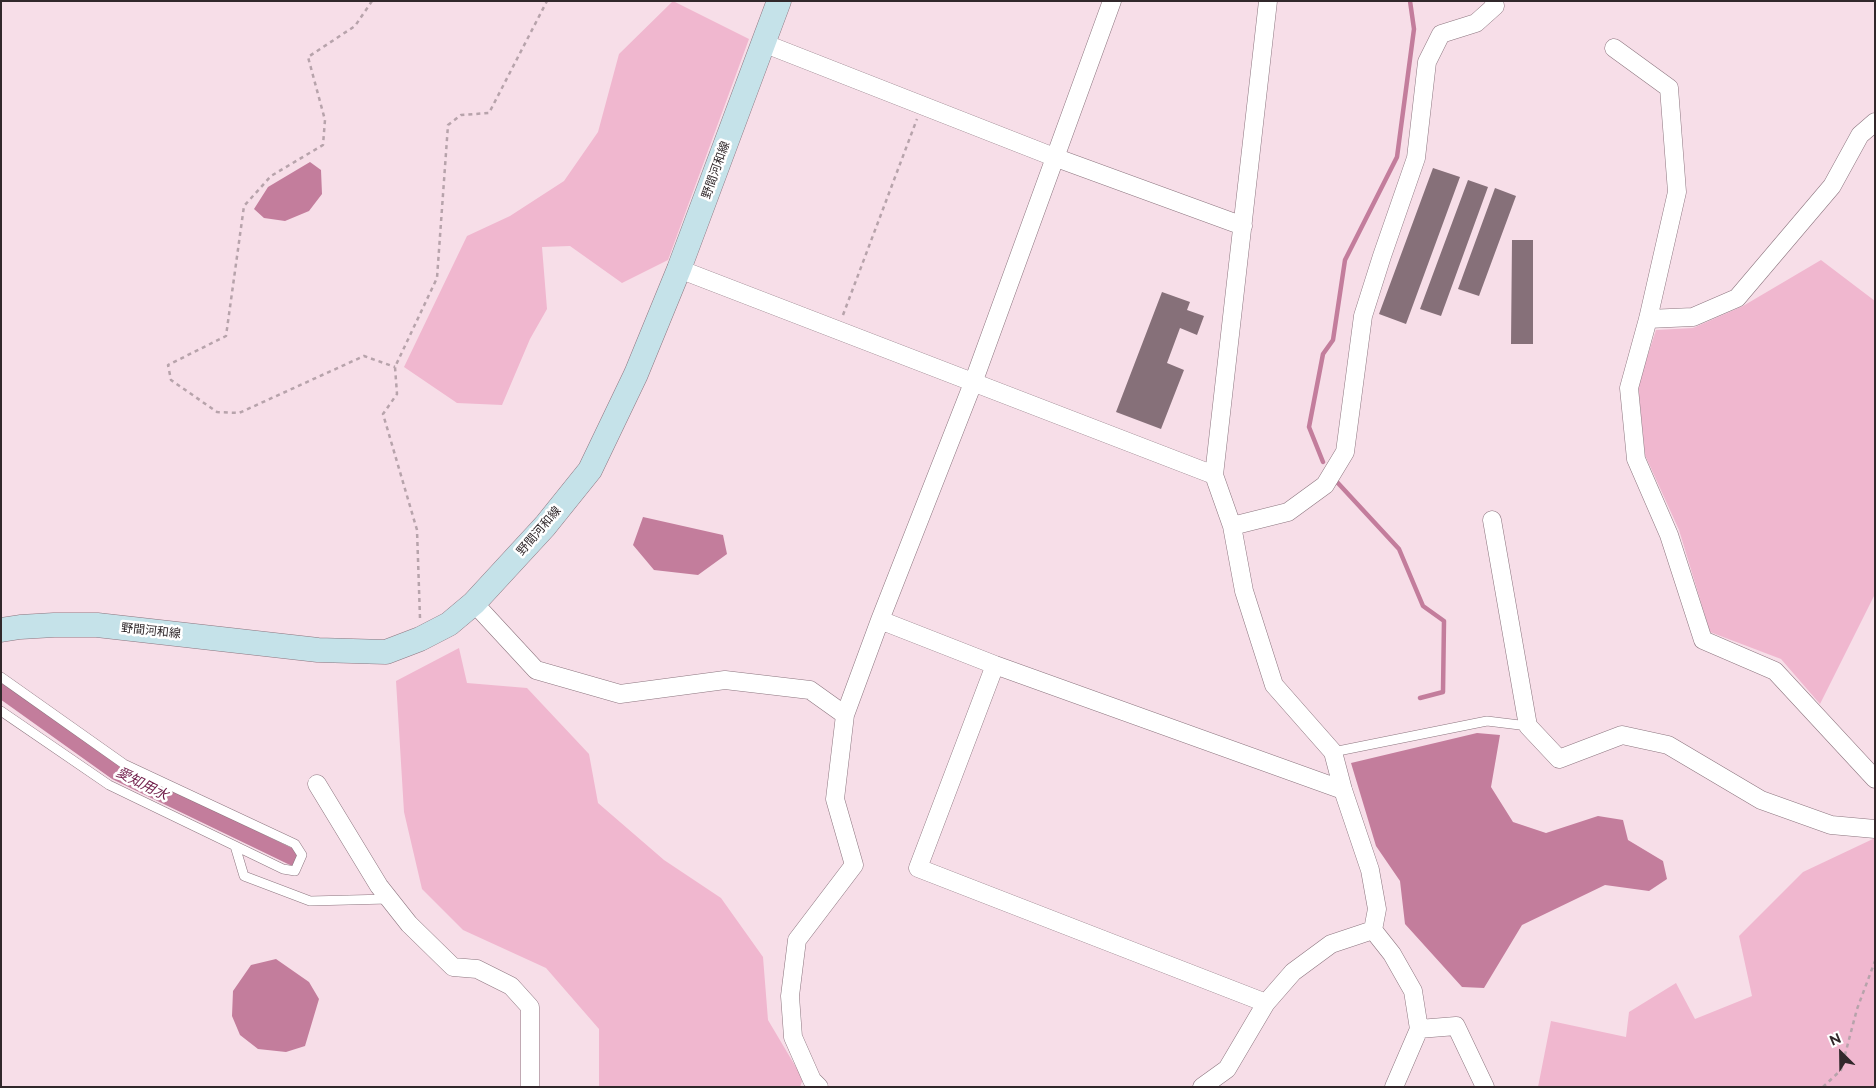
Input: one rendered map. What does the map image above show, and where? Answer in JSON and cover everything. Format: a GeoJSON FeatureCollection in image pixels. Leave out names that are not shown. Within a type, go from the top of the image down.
{"type":"FeatureCollection","features":[{"type":"Feature","properties":{"kind":"main road","name":"野間河和線"},"geometry":{"type":"LineString","coordinates":[[1,630],[37,626],[97,625],[318,650],[386,652],[420,640],[450,624],[474,603],[545,526],[590,470],[636,374],[679,268],[779,1]]}},
{"type":"Feature","properties":{"kind":"street"},"geometry":{"type":"LineString","coordinates":[[813,1084],[793,1037],[790,996],[797,940],[854,865],[835,800],[845,715],[880,620],[973,383],[1112,1]]}},
{"type":"Feature","properties":{"kind":"street"},"geometry":{"type":"LineString","coordinates":[[1268,1],[1214,475],[1232,526],[1244,591],[1274,685],[1333,752],[1343,790],[1370,870],[1377,909],[1373,930],[1392,954],[1414,991],[1419,1029],[1394,1087]]}},
{"type":"Feature","properties":{"kind":"street"},"geometry":{"type":"LineString","coordinates":[[1232,526],[1288,512],[1325,484],[1344,452],[1362,316],[1416,158],[1427,62],[1440,34],[1476,23],[1495,6],[1494,1]]}},
{"type":"Feature","properties":{"kind":"street"},"geometry":{"type":"LineString","coordinates":[[763,43],[1054,157],[1243,226]]}},
{"type":"Feature","properties":{"kind":"street"},"geometry":{"type":"LineString","coordinates":[[1614,48],[1669,88],[1677,192],[1648,319],[1629,388],[1636,459],[1669,535],[1703,640],[1775,671],[1875,779]]}},
{"type":"Feature","properties":{"kind":"street"},"geometry":{"type":"LineString","coordinates":[[1648,319],[1692,317],[1737,298],[1832,186],[1860,135],[1875,122]]}},
{"type":"Feature","properties":{"kind":"street"},"geometry":{"type":"LineString","coordinates":[[679,268],[1214,475]]}},
{"type":"Feature","properties":{"kind":"street"},"geometry":{"type":"LineString","coordinates":[[1492,520],[1528,726],[1559,759],[1622,735],[1668,745],[1761,800],[1831,826],[1875,829]]}},
{"type":"Feature","properties":{"kind":"street"},"geometry":{"type":"LineString","coordinates":[[474,603],[536,670],[620,694],[725,680],[810,690],[845,715]]}},
{"type":"Feature","properties":{"kind":"street"},"geometry":{"type":"LineString","coordinates":[[880,620],[995,665],[1343,790]]}},
{"type":"Feature","properties":{"kind":"street"},"geometry":{"type":"LineString","coordinates":[[995,665],[918,868],[1266,1003]]}},
{"type":"Feature","properties":{"kind":"street"},"geometry":{"type":"LineString","coordinates":[[317,784],[379,886],[409,924],[453,967],[477,968],[511,986],[530,1008],[530,1087]]}},
{"type":"Feature","properties":{"kind":"street"},"geometry":{"type":"LineString","coordinates":[[1202,1087],[1227,1069],[1266,1003],[1292,972],[1332,944],[1373,930]]}},
{"type":"Feature","properties":{"kind":"street"},"geometry":{"type":"LineString","coordinates":[[1419,1029],[1456,1026],[1485,1087]]}},
{"type":"Feature","properties":{"kind":"lane"},"geometry":{"type":"LineString","coordinates":[[1,677],[124,764],[294,844],[302,855],[295,871],[283,869],[110,785],[1,711]]}},
{"type":"Feature","properties":{"kind":"lane"},"geometry":{"type":"LineString","coordinates":[[1333,752],[1487,721],[1528,726]]}},
{"type":"Feature","properties":{"kind":"lane"},"geometry":{"type":"LineString","coordinates":[[235,846],[244,876],[310,901],[389,899]]}},
{"type":"Feature","properties":{"kind":"path"},"geometry":{"type":"LineString","coordinates":[[372,1],[356,26],[308,58],[325,120],[323,146],[271,176],[244,206],[226,336],[168,365],[171,380],[217,412],[239,413],[364,356],[396,367]]}},
{"type":"Feature","properties":{"kind":"path"},"geometry":{"type":"LineString","coordinates":[[420,640],[417,530],[383,414],[398,394],[396,367],[438,278],[448,125],[461,115],[489,113],[547,1]]}},
{"type":"Feature","properties":{"kind":"path"},"geometry":{"type":"LineString","coordinates":[[837,330],[922,106]]}},
{"type":"Feature","properties":{"kind":"path"},"geometry":{"type":"LineString","coordinates":[[1823,1087],[1841,1070],[1856,1009],[1875,961]]}},
{"type":"Feature","properties":{"kind":"shaded area"},"geometry":{"type":"Polygon","coordinates":[[[673,1],[749,39],[668,260],[622,283],[570,246],[542,247],[547,309],[530,339],[502,405],[457,403],[404,367],[467,236],[510,216],[564,181],[598,132],[619,54],[673,1]]]}},
{"type":"Feature","properties":{"kind":"shaded area"},"geometry":{"type":"Polygon","coordinates":[[[310,162],[321,170],[322,194],[309,211],[285,221],[264,218],[254,209],[268,187],[310,162]]]}},
{"type":"Feature","properties":{"kind":"shaded area"},"geometry":{"type":"Polygon","coordinates":[[[1821,260],[1875,301],[1875,594],[1820,704],[1781,659],[1710,632],[1679,530],[1645,455],[1638,385],[1656,330],[1693,328],[1743,306],[1821,260]]]}},
{"type":"Feature","properties":{"kind":"shaded area"},"geometry":{"type":"Polygon","coordinates":[[[643,517],[723,535],[727,554],[698,575],[654,570],[633,545],[643,517]]]}},
{"type":"Feature","properties":{"kind":"shaded area"},"geometry":{"type":"Polygon","coordinates":[[[459,648],[467,683],[527,688],[589,754],[598,803],[664,860],[721,898],[763,957],[768,1020],[803,1079],[800,1087],[599,1087],[599,1029],[546,968],[463,930],[422,889],[404,812],[396,681],[459,648]]]}},
{"type":"Feature","properties":{"kind":"shaded area"},"geometry":{"type":"Polygon","coordinates":[[[1477,733],[1500,735],[1491,787],[1513,822],[1546,833],[1598,816],[1623,820],[1628,840],[1663,861],[1667,879],[1649,891],[1605,885],[1522,925],[1484,988],[1462,987],[1405,924],[1400,881],[1376,846],[1351,763],[1477,733]]]}},
{"type":"Feature","properties":{"kind":"shaded area"},"geometry":{"type":"Polygon","coordinates":[[[1875,838],[1875,1087],[1538,1087],[1551,1021],[1626,1037],[1629,1012],[1676,983],[1695,1019],[1752,996],[1739,936],[1803,872],[1875,838]]]}},
{"type":"Feature","properties":{"kind":"shaded area"},"geometry":{"type":"Polygon","coordinates":[[[276,959],[309,982],[319,999],[305,1046],[286,1052],[258,1049],[240,1035],[232,1016],[233,991],[251,965],[276,959]]]}},
{"type":"Feature","properties":{"kind":"building"},"geometry":{"type":"Polygon","coordinates":[[[1433,168],[1460,177],[1406,324],[1379,314],[1433,168]]]}},
{"type":"Feature","properties":{"kind":"building"},"geometry":{"type":"Polygon","coordinates":[[[1468,180],[1488,187],[1441,316],[1420,309],[1468,180]]]}},
{"type":"Feature","properties":{"kind":"building"},"geometry":{"type":"Polygon","coordinates":[[[1495,188],[1516,196],[1479,296],[1458,289],[1495,188]]]}},
{"type":"Feature","properties":{"kind":"building"},"geometry":{"type":"Polygon","coordinates":[[[1512,240],[1533,240],[1533,344],[1511,344],[1512,240]]]}},
{"type":"Feature","properties":{"kind":"building"},"geometry":{"type":"Polygon","coordinates":[[[1162,292],[1190,302],[1187,310],[1204,316],[1197,335],[1180,328],[1167,363],[1184,370],[1161,429],[1116,412],[1162,292]]]}},
{"type":"Feature","properties":{"kind":"waterway"},"geometry":{"type":"LineString","coordinates":[[1323,462],[1309,427],[1323,354],[1333,340],[1345,260],[1397,157],[1414,29],[1410,1]]}},
{"type":"Feature","properties":{"kind":"waterway"},"geometry":{"type":"LineString","coordinates":[[1337,482],[1399,549],[1423,606],[1444,621],[1443,692],[1420,698]]}},
{"type":"Feature","properties":{"kind":"waterway","name":"愛知用水"},"geometry":{"type":"LineString","coordinates":[[1,690],[116,772],[294,858]]}}]}
